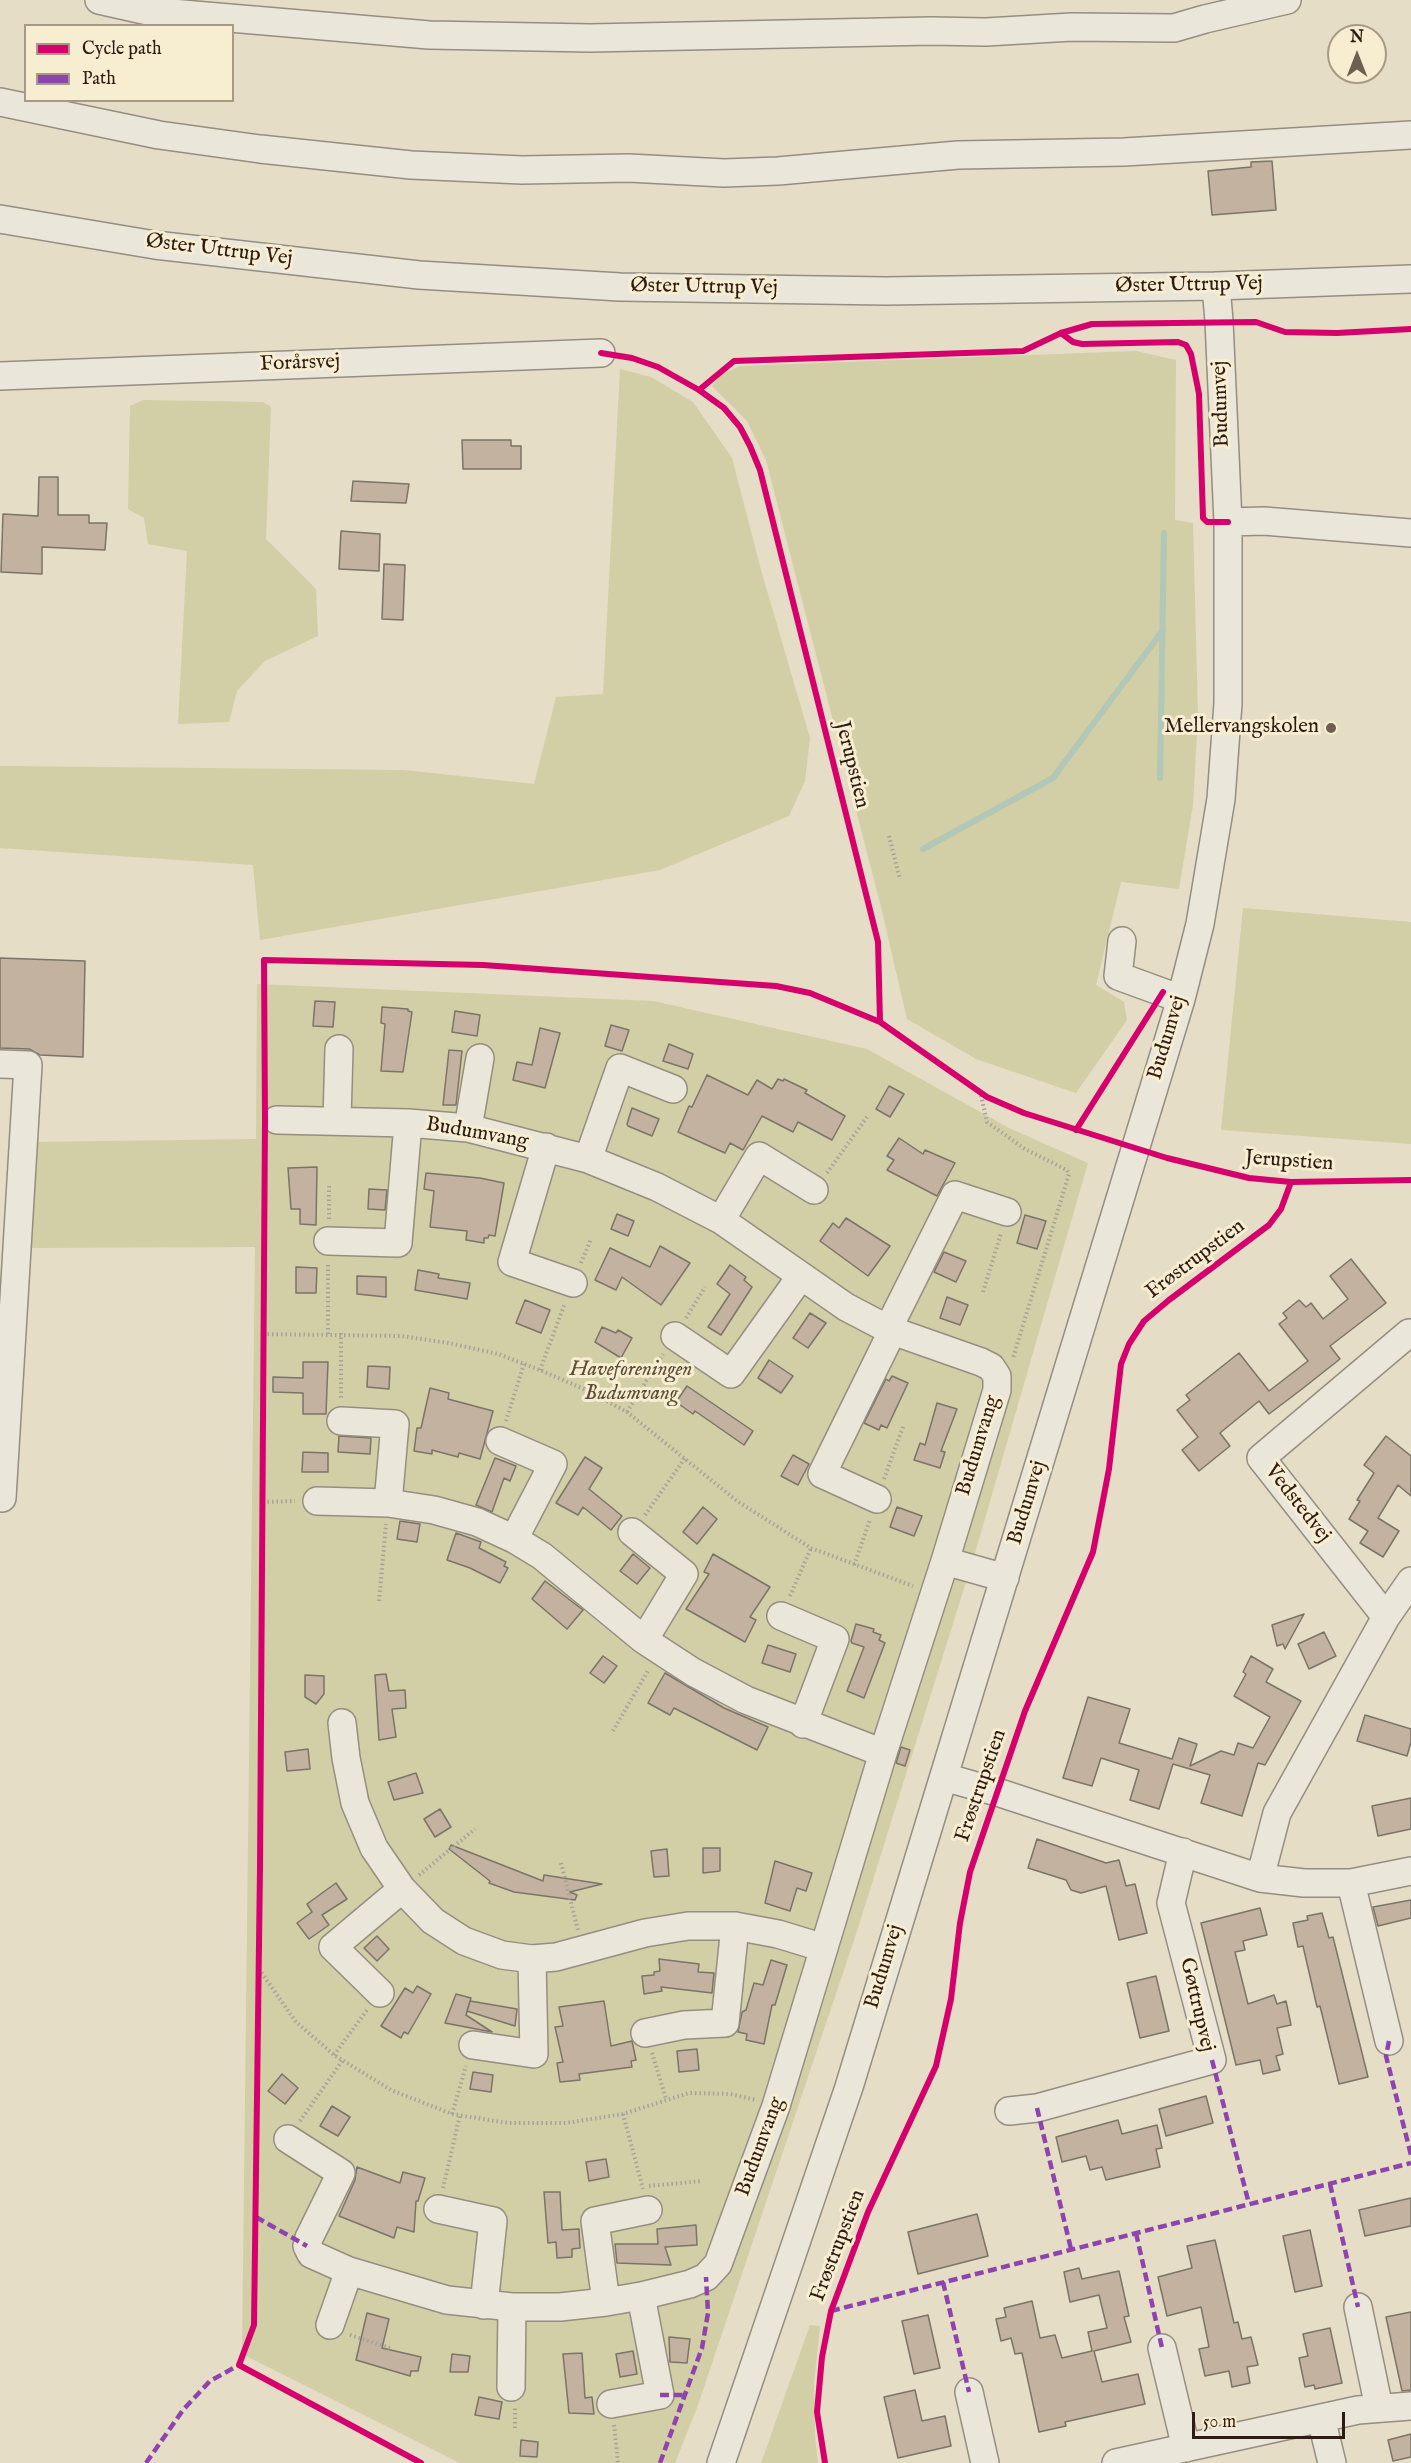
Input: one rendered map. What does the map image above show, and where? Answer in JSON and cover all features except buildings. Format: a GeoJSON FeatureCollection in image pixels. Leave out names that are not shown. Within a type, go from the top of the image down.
{"type":"FeatureCollection","features":[{"type":"Feature","properties":{"kind":"street"},"geometry":{"type":"LineString","coordinates":[[99,0],[148,10],[429,35],[590,38],[932,31],[986,32],[1071,27],[1174,28],[1287,0]]}},
{"type":"Feature","properties":{"kind":"street"},"geometry":{"type":"LineString","coordinates":[[0,102],[159,135],[260,149],[411,165],[522,170],[629,168],[724,173],[958,155],[1124,152],[1411,135]]}},
{"type":"Feature","properties":{"kind":"street","name":"Øster Uttrup Vej"},"geometry":{"type":"LineString","coordinates":[[0,219],[155,245],[419,275],[620,287],[886,291],[1216,286],[1411,279]]}},
{"type":"Feature","properties":{"kind":"street","name":"Budumvej"},"geometry":{"type":"LineString","coordinates":[[721,2463],[849,2087],[1181,999],[1200,924],[1221,799],[1228,703],[1227,522],[1216,286]]}},
{"type":"Feature","properties":{"kind":"street","name":"Forårsvej"},"geometry":{"type":"LineString","coordinates":[[0,376],[601,353]]}},
{"type":"Feature","properties":{"kind":"street"},"geometry":{"type":"LineString","coordinates":[[1227,522],[1264,521],[1411,532]]}},
{"type":"Feature","properties":{"kind":"street"},"geometry":{"type":"LineString","coordinates":[[1122,941],[1118,976],[1181,999]]}},
{"type":"Feature","properties":{"kind":"street"},"geometry":{"type":"LineString","coordinates":[[337,1120],[339,1049]]}},
{"type":"Feature","properties":{"kind":"street"},"geometry":{"type":"LineString","coordinates":[[468,1128],[480,1058]]}},
{"type":"Feature","properties":{"kind":"street"},"geometry":{"type":"LineString","coordinates":[[0,1064],[28,1065],[2,1498]]}},
{"type":"Feature","properties":{"kind":"street"},"geometry":{"type":"LineString","coordinates":[[588,1159],[620,1068],[673,1089]]}},
{"type":"Feature","properties":{"kind":"street","name":"Budumvang"},"geometry":{"type":"LineString","coordinates":[[277,1120],[337,1120],[468,1128],[588,1159],[657,1186],[721,1220],[846,1307],[890,1330],[981,1362],[991,1367],[997,1376],[997,1390],[776,2106],[718,2264],[706,2277],[690,2284],[606,2302],[560,2307],[512,2307],[447,2300],[349,2271],[311,2254],[307,2246],[340,2174],[288,2139]]}},
{"type":"Feature","properties":{"kind":"street","name":"Budumvang"},"geometry":{"type":"LineString","coordinates":[[328,1241],[398,1244],[408,1123]]}},
{"type":"Feature","properties":{"kind":"street","name":"Budumvang"},"geometry":{"type":"LineString","coordinates":[[546,1147],[513,1262],[573,1283]]}},
{"type":"Feature","properties":{"kind":"street"},"geometry":{"type":"LineString","coordinates":[[721,1220],[759,1156],[814,1190]]}},
{"type":"Feature","properties":{"kind":"street"},"geometry":{"type":"LineString","coordinates":[[877,1499],[822,1474],[887,1342],[895,1315],[956,1195],[1007,1212]]}},
{"type":"Feature","properties":{"kind":"street"},"geometry":{"type":"LineString","coordinates":[[675,1336],[730,1374],[801,1276]]}},
{"type":"Feature","properties":{"kind":"street","name":"Vedstedvej"},"geometry":{"type":"LineString","coordinates":[[1386,1617],[1262,1458],[1409,1333]]}},
{"type":"Feature","properties":{"kind":"street"},"geometry":{"type":"LineString","coordinates":[[341,1421],[395,1424],[388,1503]]}},
{"type":"Feature","properties":{"kind":"street"},"geometry":{"type":"LineString","coordinates":[[500,1441],[553,1464],[514,1539]]}},
{"type":"Feature","properties":{"kind":"street"},"geometry":{"type":"LineString","coordinates":[[317,1501],[388,1503],[434,1510],[477,1522],[514,1539],[578,1583],[652,1645],[693,1672],[747,1700],[883,1754]]}},
{"type":"Feature","properties":{"kind":"street"},"geometry":{"type":"LineString","coordinates":[[632,1532],[684,1574],[652,1645]]}},
{"type":"Feature","properties":{"kind":"street"},"geometry":{"type":"LineString","coordinates":[[945,1561],[1005,1578]]}},
{"type":"Feature","properties":{"kind":"street"},"geometry":{"type":"LineString","coordinates":[[1260,1878],[1277,1813],[1386,1617],[1411,1581]]}},
{"type":"Feature","properties":{"kind":"street"},"geometry":{"type":"LineString","coordinates":[[781,1617],[835,1639],[803,1724]]}},
{"type":"Feature","properties":{"kind":"street"},"geometry":{"type":"LineString","coordinates":[[342,1723],[355,1803],[374,1848],[402,1889],[433,1921],[464,1941],[502,1955],[532,1959],[556,1957],[645,1933],[688,1926],[735,1926],[778,1934],[824,1948]]}},
{"type":"Feature","properties":{"kind":"street"},"geometry":{"type":"LineString","coordinates":[[944,1777],[997,1792],[1260,1878],[1304,1883],[1351,1883],[1411,1871]]}},
{"type":"Feature","properties":{"kind":"street","name":"Gøttrupvej"},"geometry":{"type":"LineString","coordinates":[[1009,2111],[1037,2108],[1212,2060],[1171,1903],[1183,1852]]}},
{"type":"Feature","properties":{"kind":"street"},"geometry":{"type":"LineString","coordinates":[[1351,1883],[1389,2041]]}},
{"type":"Feature","properties":{"kind":"street"},"geometry":{"type":"LineString","coordinates":[[380,1993],[333,1947],[402,1889]]}},
{"type":"Feature","properties":{"kind":"street"},"geometry":{"type":"LineString","coordinates":[[645,2033],[684,2025],[725,2023],[735,1926]]}},
{"type":"Feature","properties":{"kind":"street"},"geometry":{"type":"LineString","coordinates":[[472,2045],[534,2054],[532,1959]]}},
{"type":"Feature","properties":{"kind":"street"},"geometry":{"type":"LineString","coordinates":[[606,2302],[595,2221],[645,2198]]}},
{"type":"Feature","properties":{"kind":"street"},"geometry":{"type":"LineString","coordinates":[[438,2209],[493,2221],[484,2305]]}},
{"type":"Feature","properties":{"kind":"street"},"geometry":{"type":"LineString","coordinates":[[330,2325],[349,2271]]}},
{"type":"Feature","properties":{"kind":"street"},"geometry":{"type":"LineString","coordinates":[[611,2404],[660,2395],[641,2296]]}},
{"type":"Feature","properties":{"kind":"street"},"geometry":{"type":"LineString","coordinates":[[511,2387],[512,2307]]}},
{"type":"Feature","properties":{"kind":"street"},"geometry":{"type":"LineString","coordinates":[[1358,2307],[1379,2408]]}},
{"type":"Feature","properties":{"kind":"street"},"geometry":{"type":"LineString","coordinates":[[1162,2348],[1186,2448]]}},
{"type":"Feature","properties":{"kind":"street"},"geometry":{"type":"LineString","coordinates":[[969,2391],[985,2463]]}},
{"type":"Feature","properties":{"kind":"street"},"geometry":{"type":"LineString","coordinates":[[1116,2463],[1321,2418],[1379,2408],[1411,2406]]}},
{"type":"Feature","properties":{"kind":"street"},"geometry":{"type":"LineString","coordinates":[[1321,2418],[1332,2463]]}},
{"type":"Feature","properties":{"kind":"path"},"geometry":{"type":"LineString","coordinates":[[889,836],[900,879]]}},
{"type":"Feature","properties":{"kind":"path"},"geometry":{"type":"LineString","coordinates":[[970,1085],[987,1097]]}},
{"type":"Feature","properties":{"kind":"path"},"geometry":{"type":"LineString","coordinates":[[980,1091],[987,1122],[1025,1149],[1067,1170],[1069,1174],[1016,1353],[1009,1367],[997,1376]]}},
{"type":"Feature","properties":{"kind":"path"},"geometry":{"type":"LineString","coordinates":[[814,1190],[867,1117]]}},
{"type":"Feature","properties":{"kind":"path"},"geometry":{"type":"LineString","coordinates":[[328,1334],[329,1186]]}},
{"type":"Feature","properties":{"kind":"path"},"geometry":{"type":"LineString","coordinates":[[983,1292],[1007,1212]]}},
{"type":"Feature","properties":{"kind":"path"},"geometry":{"type":"LineString","coordinates":[[540,1370],[573,1283]]}},
{"type":"Feature","properties":{"kind":"path"},"geometry":{"type":"LineString","coordinates":[[627,1412],[705,1287]]}},
{"type":"Feature","properties":{"kind":"path"},"geometry":{"type":"LineString","coordinates":[[341,1333],[341,1421]]}},
{"type":"Feature","properties":{"kind":"path"},"geometry":{"type":"LineString","coordinates":[[263,1334],[341,1333],[401,1336],[449,1343],[498,1354],[540,1370],[586,1390],[627,1412],[737,1501],[811,1548],[934,1593]]}},
{"type":"Feature","properties":{"kind":"path"},"geometry":{"type":"LineString","coordinates":[[500,1441],[524,1364]]}},
{"type":"Feature","properties":{"kind":"path"},"geometry":{"type":"LineString","coordinates":[[854,1565],[904,1424]]}},
{"type":"Feature","properties":{"kind":"path"},"geometry":{"type":"LineString","coordinates":[[632,1532],[685,1458]]}},
{"type":"Feature","properties":{"kind":"path"},"geometry":{"type":"LineString","coordinates":[[263,1502],[317,1501]]}},
{"type":"Feature","properties":{"kind":"path"},"geometry":{"type":"LineString","coordinates":[[379,1602],[388,1503]]}},
{"type":"Feature","properties":{"kind":"path"},"geometry":{"type":"LineString","coordinates":[[781,1617],[811,1548]]}},
{"type":"Feature","properties":{"kind":"path"},"geometry":{"type":"LineString","coordinates":[[613,1731],[652,1645]]}},
{"type":"Feature","properties":{"kind":"path"},"geometry":{"type":"LineString","coordinates":[[402,1889],[475,1829]]}},
{"type":"Feature","properties":{"kind":"path"},"geometry":{"type":"LineString","coordinates":[[561,1863],[584,1951]]}},
{"type":"Feature","properties":{"kind":"path"},"geometry":{"type":"LineString","coordinates":[[259,1969],[296,2022],[334,2055],[391,2090],[452,2114],[520,2123],[566,2123],[623,2114],[688,2093],[708,2092],[750,2098],[776,2106]]}},
{"type":"Feature","properties":{"kind":"path"},"geometry":{"type":"LineString","coordinates":[[334,2055],[380,1993]]}},
{"type":"Feature","properties":{"kind":"path"},"geometry":{"type":"LineString","coordinates":[[645,2033],[666,2099]]}},
{"type":"Feature","properties":{"kind":"path"},"geometry":{"type":"LineString","coordinates":[[452,2114],[472,2045]]}},
{"type":"Feature","properties":{"kind":"path"},"geometry":{"type":"LineString","coordinates":[[288,2139],[342,2061]]}},
{"type":"Feature","properties":{"kind":"path"},"geometry":{"type":"LineString","coordinates":[[623,2114],[645,2198],[702,2181]]}},
{"type":"Feature","properties":{"kind":"path"},"geometry":{"type":"LineString","coordinates":[[438,2209],[460,2115]]}},
{"type":"Feature","properties":{"kind":"path"},"geometry":{"type":"LineString","coordinates":[[330,2325],[354,2337],[390,2348]]}},
{"type":"Feature","properties":{"kind":"path"},"geometry":{"type":"LineString","coordinates":[[611,2404],[618,2463]]}},
{"type":"Feature","properties":{"kind":"green space"},"geometry":{"type":"Polygon","coordinates":[[[1136,351],[1176,360],[1175,520],[1193,523],[1198,716],[1193,805],[1179,889],[1121,882],[1096,985],[1124,1002],[1127,1020],[1076,1093],[976,1059],[907,1019],[881,907],[766,460],[747,421],[712,386],[721,375],[740,366],[1136,351]]]}},
{"type":"Feature","properties":{"kind":"green space"},"geometry":{"type":"Polygon","coordinates":[[[620,369],[651,377],[693,402],[732,458],[761,570],[810,738],[805,781],[789,816],[660,870],[260,940],[253,865],[0,848],[0,766],[404,770],[534,784],[556,697],[603,694],[620,369]]]}},
{"type":"Feature","properties":{"kind":"green space"},"geometry":{"type":"Polygon","coordinates":[[[143,400],[263,402],[271,407],[266,539],[316,589],[318,636],[265,661],[237,691],[229,722],[178,724],[187,551],[148,544],[144,518],[128,509],[130,406],[143,400]]]}},
{"type":"Feature","properties":{"kind":"green space"},"geometry":{"type":"Polygon","coordinates":[[[1243,908],[1411,922],[1411,1144],[1221,1130],[1243,908]]]}},
{"type":"Feature","properties":{"kind":"green space","name":"Haveforeningen Budumvang"},"geometry":{"type":"Polygon","coordinates":[[[257,984],[653,1001],[867,1049],[1009,1128],[1088,1163],[975,1553],[858,1928],[698,2405],[675,2463],[460,2463],[242,2354],[255,1247],[26,1248],[31,1142],[256,1139],[257,984]]]}},
{"type":"Feature","properties":{"kind":"green space"},"geometry":{"type":"Polygon","coordinates":[[[810,2325],[820,2326],[814,2383],[818,2463],[761,2463],[810,2325]]]}},
{"type":"Feature","properties":{"kind":"waterway"},"geometry":{"type":"LineString","coordinates":[[1160,778],[1164,533]]}},
{"type":"Feature","properties":{"kind":"waterway"},"geometry":{"type":"LineString","coordinates":[[923,849],[1053,778],[1163,630]]}},
{"type":"Feature","properties":{"kind":"marked path"},"geometry":{"type":"LineString","coordinates":[[1389,2041],[1386,2056],[1411,2155]]}},
{"type":"Feature","properties":{"kind":"marked path"},"geometry":{"type":"LineString","coordinates":[[1212,2060],[1249,2204]]}},
{"type":"Feature","properties":{"kind":"marked path"},"geometry":{"type":"LineString","coordinates":[[1037,2108],[1071,2249]]}},
{"type":"Feature","properties":{"kind":"marked path"},"geometry":{"type":"LineString","coordinates":[[831,2311],[1411,2163]]}},
{"type":"Feature","properties":{"kind":"marked path"},"geometry":{"type":"LineString","coordinates":[[1330,2184],[1358,2307]]}},
{"type":"Feature","properties":{"kind":"marked path"},"geometry":{"type":"LineString","coordinates":[[256,2217],[307,2246]]}},
{"type":"Feature","properties":{"kind":"marked path"},"geometry":{"type":"LineString","coordinates":[[1136,2233],[1162,2348]]}},
{"type":"Feature","properties":{"kind":"marked path"},"geometry":{"type":"LineString","coordinates":[[660,2463],[702,2348],[708,2313],[706,2277]]}},
{"type":"Feature","properties":{"kind":"marked path"},"geometry":{"type":"LineString","coordinates":[[943,2282],[969,2392]]}},
{"type":"Feature","properties":{"kind":"marked path"},"geometry":{"type":"LineString","coordinates":[[146,2463],[183,2410],[210,2381],[241,2362]]}},
{"type":"Feature","properties":{"kind":"marked path"},"geometry":{"type":"LineString","coordinates":[[660,2395],[686,2395]]}},
{"type":"Feature","properties":{"kind":"cycle path"},"geometry":{"type":"LineString","coordinates":[[699,390],[734,361],[1023,351],[1061,333],[1092,324],[1256,322],[1285,332],[1337,333],[1411,329]]}},
{"type":"Feature","properties":{"kind":"cycle path"},"geometry":{"type":"LineString","coordinates":[[1061,333],[1073,342],[1082,344],[1178,342],[1186,345],[1191,354],[1199,394],[1203,518],[1207,522],[1228,522]]}},
{"type":"Feature","properties":{"kind":"cycle path","name":"Jerupstien"},"geometry":{"type":"LineString","coordinates":[[601,353],[632,358],[658,367],[699,390],[724,408],[740,427],[750,446],[760,470],[878,942],[880,1022],[987,1097],[1024,1113],[1167,1158],[1249,1178],[1291,1182],[1411,1180]]}},
{"type":"Feature","properties":{"kind":"cycle path"},"geometry":{"type":"LineString","coordinates":[[421,2463],[239,2365],[254,2325],[260,1868],[264,960],[483,965],[776,986],[810,993],[880,1022]]}},
{"type":"Feature","properties":{"kind":"cycle path"},"geometry":{"type":"LineString","coordinates":[[1076,1130],[1163,992]]}},
{"type":"Feature","properties":{"kind":"cycle path","name":"Jerupstien"},"geometry":{"type":"LineString","coordinates":[[825,2463],[817,2412],[822,2357],[831,2311],[868,2212],[936,2066],[951,1999],[960,1923],[970,1872],[1025,1711],[1093,1552],[1109,1469],[1121,1364],[1129,1344],[1144,1321],[1269,1225],[1281,1209],[1291,1182]]}},
{"type":"Feature","properties":{"kind":"place","name":"Mellervangskolen"},"geometry":{"type":"Point","coordinates":[1331,728]}}]}
